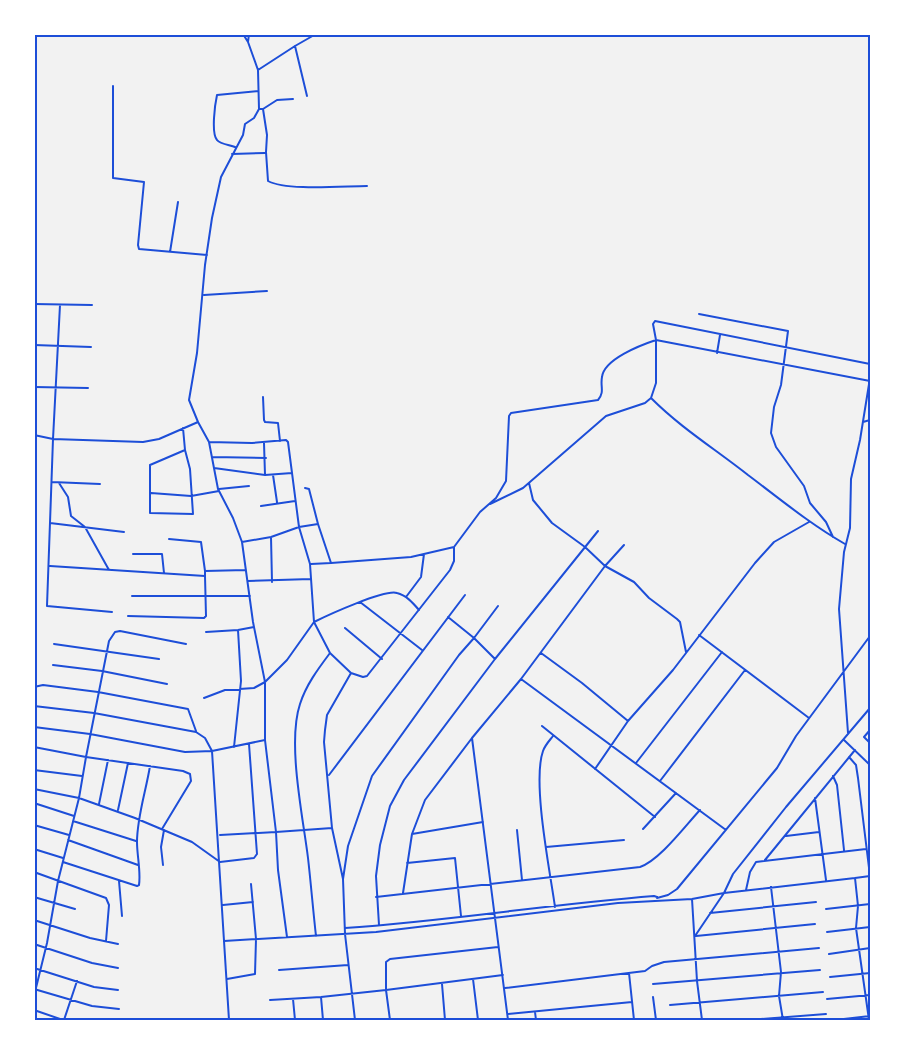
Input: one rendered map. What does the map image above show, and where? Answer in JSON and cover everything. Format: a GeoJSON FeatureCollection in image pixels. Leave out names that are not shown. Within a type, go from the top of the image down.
{"type":"FeatureCollection","features":[{"type":"Feature","properties":{"kind":"street"},"geometry":{"type":"LineString","coordinates":[[243,34],[253,51],[258,70],[258,109],[254,118],[244,124],[243,135],[221,177],[212,218],[197,353],[189,399],[191,409],[209,442],[219,490],[242,542],[254,627],[265,682],[265,740],[287,937]]}},
{"type":"Feature","properties":{"kind":"street"},"geometry":{"type":"LineString","coordinates":[[248,42],[249,34]]}},
{"type":"Feature","properties":{"kind":"street"},"geometry":{"type":"LineString","coordinates":[[258,70],[316,34]]}},
{"type":"Feature","properties":{"kind":"street"},"geometry":{"type":"LineString","coordinates":[[295,46],[307,96]]}},
{"type":"Feature","properties":{"kind":"street"},"geometry":{"type":"LineString","coordinates":[[113,86],[113,178],[144,182],[139,249],[207,255]]}},
{"type":"Feature","properties":{"kind":"street"},"geometry":{"type":"LineString","coordinates":[[236,147],[218,142],[215,138],[217,95],[258,91]]}},
{"type":"Feature","properties":{"kind":"street"},"geometry":{"type":"LineString","coordinates":[[258,109],[263,109],[277,100],[293,99]]}},
{"type":"Feature","properties":{"kind":"street"},"geometry":{"type":"LineString","coordinates":[[263,109],[267,135],[268,181],[274,184],[367,186]]}},
{"type":"Feature","properties":{"kind":"street"},"geometry":{"type":"LineString","coordinates":[[232,154],[266,153]]}},
{"type":"Feature","properties":{"kind":"street"},"geometry":{"type":"LineString","coordinates":[[170,252],[178,202]]}},
{"type":"Feature","properties":{"kind":"street"},"geometry":{"type":"LineString","coordinates":[[203,295],[267,291]]}},
{"type":"Feature","properties":{"kind":"street"},"geometry":{"type":"LineString","coordinates":[[34,304],[92,305]]}},
{"type":"Feature","properties":{"kind":"street"},"geometry":{"type":"LineString","coordinates":[[60,305],[47,606],[112,612]]}},
{"type":"Feature","properties":{"kind":"street"},"geometry":{"type":"LineString","coordinates":[[699,314],[788,331],[781,385],[771,421],[771,433],[776,447],[804,486],[810,503],[826,522],[833,537]]}},
{"type":"Feature","properties":{"kind":"street"},"geometry":{"type":"LineString","coordinates":[[488,505],[523,488],[606,416],[651,398],[656,383],[656,340],[653,324],[655,321],[870,364]]}},
{"type":"Feature","properties":{"kind":"street"},"geometry":{"type":"LineString","coordinates":[[717,353],[720,335]]}},
{"type":"Feature","properties":{"kind":"street"},"geometry":{"type":"LineString","coordinates":[[209,442],[288,442],[299,527],[310,564],[314,622],[330,653],[351,673],[363,677],[367,676],[382,659],[450,570],[454,561],[454,547],[469,526],[496,498],[506,481],[511,413],[598,400],[602,393],[604,370],[625,353],[656,340],[717,353],[870,379],[850,479],[850,528],[839,609],[849,733]]}},
{"type":"Feature","properties":{"kind":"street"},"geometry":{"type":"LineString","coordinates":[[34,345],[91,347]]}},
{"type":"Feature","properties":{"kind":"street"},"geometry":{"type":"LineString","coordinates":[[34,387],[88,388]]}},
{"type":"Feature","properties":{"kind":"street"},"geometry":{"type":"LineString","coordinates":[[263,398],[264,420],[278,423],[280,441]]}},
{"type":"Feature","properties":{"kind":"street"},"geometry":{"type":"LineString","coordinates":[[651,398],[671,418],[809,522],[846,545]]}},
{"type":"Feature","properties":{"kind":"street"},"geometry":{"type":"LineString","coordinates":[[863,422],[870,420]]}},
{"type":"Feature","properties":{"kind":"street"},"geometry":{"type":"LineString","coordinates":[[34,435],[53,439],[143,442],[152,441],[198,422]]}},
{"type":"Feature","properties":{"kind":"street"},"geometry":{"type":"LineString","coordinates":[[183,428],[194,511],[192,516],[150,513],[150,465],[185,450]]}},
{"type":"Feature","properties":{"kind":"street"},"geometry":{"type":"LineString","coordinates":[[264,443],[266,475]]}},
{"type":"Feature","properties":{"kind":"street"},"geometry":{"type":"LineString","coordinates":[[211,457],[266,458]]}},
{"type":"Feature","properties":{"kind":"street"},"geometry":{"type":"LineString","coordinates":[[214,468],[266,475],[292,473]]}},
{"type":"Feature","properties":{"kind":"street"},"geometry":{"type":"LineString","coordinates":[[273,475],[277,503]]}},
{"type":"Feature","properties":{"kind":"street"},"geometry":{"type":"LineString","coordinates":[[52,482],[100,484]]}},
{"type":"Feature","properties":{"kind":"street"},"geometry":{"type":"LineString","coordinates":[[59,483],[68,497],[71,516],[85,527],[110,570]]}},
{"type":"Feature","properties":{"kind":"street"},"geometry":{"type":"LineString","coordinates":[[529,483],[533,500],[552,523],[585,547],[605,566],[634,582],[649,598],[680,622],[686,652]]}},
{"type":"Feature","properties":{"kind":"street"},"geometry":{"type":"LineString","coordinates":[[151,493],[191,496],[249,486]]}},
{"type":"Feature","properties":{"kind":"street"},"geometry":{"type":"LineString","coordinates":[[305,488],[309,489],[331,563]]}},
{"type":"Feature","properties":{"kind":"street"},"geometry":{"type":"LineString","coordinates":[[261,506],[295,501]]}},
{"type":"Feature","properties":{"kind":"street"},"geometry":{"type":"LineString","coordinates":[[594,768],[628,721],[673,670],[755,563],[774,542],[809,522]]}},
{"type":"Feature","properties":{"kind":"street"},"geometry":{"type":"LineString","coordinates":[[50,523],[124,532]]}},
{"type":"Feature","properties":{"kind":"street"},"geometry":{"type":"LineString","coordinates":[[242,542],[271,537],[299,527],[318,524]]}},
{"type":"Feature","properties":{"kind":"street"},"geometry":{"type":"LineString","coordinates":[[379,926],[376,876],[380,845],[390,806],[404,780],[495,658],[598,531]]}},
{"type":"Feature","properties":{"kind":"street"},"geometry":{"type":"LineString","coordinates":[[271,537],[272,582]]}},
{"type":"Feature","properties":{"kind":"street"},"geometry":{"type":"LineString","coordinates":[[128,616],[203,619],[206,616],[205,571],[201,542],[169,539]]}},
{"type":"Feature","properties":{"kind":"street"},"geometry":{"type":"LineString","coordinates":[[403,893],[412,834],[425,800],[521,679],[605,566],[624,545]]}},
{"type":"Feature","properties":{"kind":"street"},"geometry":{"type":"LineString","coordinates":[[310,564],[355,562],[424,554],[454,547]]}},
{"type":"Feature","properties":{"kind":"street"},"geometry":{"type":"LineString","coordinates":[[133,554],[162,554],[164,573]]}},
{"type":"Feature","properties":{"kind":"street"},"geometry":{"type":"LineString","coordinates":[[406,597],[421,577],[424,554]]}},
{"type":"Feature","properties":{"kind":"street"},"geometry":{"type":"LineString","coordinates":[[49,566],[205,576]]}},
{"type":"Feature","properties":{"kind":"street"},"geometry":{"type":"LineString","coordinates":[[205,571],[246,570]]}},
{"type":"Feature","properties":{"kind":"street"},"geometry":{"type":"LineString","coordinates":[[248,581],[311,579]]}},
{"type":"Feature","properties":{"kind":"street"},"geometry":{"type":"LineString","coordinates":[[204,698],[225,690],[254,688],[265,682],[287,660],[314,622],[360,602],[393,592],[406,597],[419,610]]}},
{"type":"Feature","properties":{"kind":"street"},"geometry":{"type":"LineString","coordinates":[[329,774],[465,595]]}},
{"type":"Feature","properties":{"kind":"street"},"geometry":{"type":"LineString","coordinates":[[132,596],[250,596]]}},
{"type":"Feature","properties":{"kind":"street"},"geometry":{"type":"LineString","coordinates":[[360,602],[422,650]]}},
{"type":"Feature","properties":{"kind":"street"},"geometry":{"type":"LineString","coordinates":[[343,879],[348,846],[372,777],[459,655],[498,606]]}},
{"type":"Feature","properties":{"kind":"street"},"geometry":{"type":"LineString","coordinates":[[448,617],[495,658]]}},
{"type":"Feature","properties":{"kind":"street"},"geometry":{"type":"LineString","coordinates":[[206,632],[254,627]]}},
{"type":"Feature","properties":{"kind":"street"},"geometry":{"type":"LineString","coordinates":[[345,628],[382,659]]}},
{"type":"Feature","properties":{"kind":"street"},"geometry":{"type":"LineString","coordinates":[[234,747],[240,689],[238,630]]}},
{"type":"Feature","properties":{"kind":"street"},"geometry":{"type":"LineString","coordinates":[[34,996],[46,948],[58,881],[79,798],[102,671],[112,634],[120,632],[186,644]]}},
{"type":"Feature","properties":{"kind":"street"},"geometry":{"type":"LineString","coordinates":[[699,635],[809,718]]}},
{"type":"Feature","properties":{"kind":"street"},"geometry":{"type":"LineString","coordinates":[[657,899],[677,889],[777,768],[796,736],[870,636]]}},
{"type":"Feature","properties":{"kind":"street"},"geometry":{"type":"LineString","coordinates":[[54,644],[159,659]]}},
{"type":"Feature","properties":{"kind":"street"},"geometry":{"type":"LineString","coordinates":[[636,763],[722,652]]}},
{"type":"Feature","properties":{"kind":"street"},"geometry":{"type":"LineString","coordinates":[[316,936],[303,831],[295,725],[300,704],[310,680],[330,653]]}},
{"type":"Feature","properties":{"kind":"street"},"geometry":{"type":"LineString","coordinates":[[540,653],[582,683],[628,721]]}},
{"type":"Feature","properties":{"kind":"street"},"geometry":{"type":"LineString","coordinates":[[53,665],[102,671],[167,684]]}},
{"type":"Feature","properties":{"kind":"street"},"geometry":{"type":"LineString","coordinates":[[660,781],[746,670]]}},
{"type":"Feature","properties":{"kind":"street"},"geometry":{"type":"LineString","coordinates":[[351,673],[327,715],[324,742],[329,774],[332,828],[343,879],[345,934],[355,1020]]}},
{"type":"Feature","properties":{"kind":"street"},"geometry":{"type":"LineString","coordinates":[[521,679],[726,830]]}},
{"type":"Feature","properties":{"kind":"street"},"geometry":{"type":"LineString","coordinates":[[34,687],[43,685],[98,692],[188,709],[196,732]]}},
{"type":"Feature","properties":{"kind":"street"},"geometry":{"type":"LineString","coordinates":[[34,705],[94,713],[196,732],[205,738],[212,751],[229,1020]]}},
{"type":"Feature","properties":{"kind":"street"},"geometry":{"type":"LineString","coordinates":[[694,936],[724,893],[733,874],[870,708]]}},
{"type":"Feature","properties":{"kind":"street"},"geometry":{"type":"LineString","coordinates":[[542,726],[655,817]]}},
{"type":"Feature","properties":{"kind":"street"},"geometry":{"type":"LineString","coordinates":[[34,727],[90,734],[185,752],[212,751],[265,740]]}},
{"type":"Feature","properties":{"kind":"street"},"geometry":{"type":"LineString","coordinates":[[870,730],[864,737],[870,743]]}},
{"type":"Feature","properties":{"kind":"street"},"geometry":{"type":"LineString","coordinates":[[553,736],[543,749],[540,763],[540,790],[555,907]]}},
{"type":"Feature","properties":{"kind":"street"},"geometry":{"type":"LineString","coordinates":[[472,738],[508,1020]]}},
{"type":"Feature","properties":{"kind":"street"},"geometry":{"type":"LineString","coordinates":[[843,740],[870,765]]}},
{"type":"Feature","properties":{"kind":"street"},"geometry":{"type":"LineString","coordinates":[[34,789],[79,798],[139,819],[192,842],[220,862],[256,856],[249,744]]}},
{"type":"Feature","properties":{"kind":"street"},"geometry":{"type":"LineString","coordinates":[[34,747],[183,771],[192,776],[163,829],[160,847],[163,865]]}},
{"type":"Feature","properties":{"kind":"street"},"geometry":{"type":"LineString","coordinates":[[765,860],[855,750]]}},
{"type":"Feature","properties":{"kind":"street"},"geometry":{"type":"LineString","coordinates":[[224,940],[345,934],[657,899],[692,899],[746,890],[870,876],[856,765],[849,758]]}},
{"type":"Feature","properties":{"kind":"street"},"geometry":{"type":"LineString","coordinates":[[99,805],[108,760]]}},
{"type":"Feature","properties":{"kind":"street"},"geometry":{"type":"LineString","coordinates":[[118,812],[128,763]]}},
{"type":"Feature","properties":{"kind":"street"},"geometry":{"type":"LineString","coordinates":[[34,849],[139,885],[137,842],[139,819],[150,766]]}},
{"type":"Feature","properties":{"kind":"street"},"geometry":{"type":"LineString","coordinates":[[34,770],[83,776]]}},
{"type":"Feature","properties":{"kind":"street"},"geometry":{"type":"LineString","coordinates":[[833,776],[837,785],[844,851]]}},
{"type":"Feature","properties":{"kind":"street"},"geometry":{"type":"LineString","coordinates":[[643,829],[676,793]]}},
{"type":"Feature","properties":{"kind":"street"},"geometry":{"type":"LineString","coordinates":[[815,798],[826,880]]}},
{"type":"Feature","properties":{"kind":"street"},"geometry":{"type":"LineString","coordinates":[[34,803],[74,816]]}},
{"type":"Feature","properties":{"kind":"street"},"geometry":{"type":"LineString","coordinates":[[376,897],[640,867],[647,864],[700,810]]}},
{"type":"Feature","properties":{"kind":"street"},"geometry":{"type":"LineString","coordinates":[[73,821],[137,842]]}},
{"type":"Feature","properties":{"kind":"street"},"geometry":{"type":"LineString","coordinates":[[412,834],[483,822]]}},
{"type":"Feature","properties":{"kind":"street"},"geometry":{"type":"LineString","coordinates":[[34,825],[69,835]]}},
{"type":"Feature","properties":{"kind":"street"},"geometry":{"type":"LineString","coordinates":[[219,835],[332,828]]}},
{"type":"Feature","properties":{"kind":"street"},"geometry":{"type":"LineString","coordinates":[[517,830],[522,880]]}},
{"type":"Feature","properties":{"kind":"street"},"geometry":{"type":"LineString","coordinates":[[785,836],[819,832]]}},
{"type":"Feature","properties":{"kind":"street"},"geometry":{"type":"LineString","coordinates":[[68,840],[138,865]]}},
{"type":"Feature","properties":{"kind":"street"},"geometry":{"type":"LineString","coordinates":[[546,847],[624,840]]}},
{"type":"Feature","properties":{"kind":"street"},"geometry":{"type":"LineString","coordinates":[[746,890],[752,866],[756,862],[867,849]]}},
{"type":"Feature","properties":{"kind":"street"},"geometry":{"type":"LineString","coordinates":[[407,863],[455,858],[461,916]]}},
{"type":"Feature","properties":{"kind":"street"},"geometry":{"type":"LineString","coordinates":[[34,872],[108,900],[106,941]]}},
{"type":"Feature","properties":{"kind":"street"},"geometry":{"type":"LineString","coordinates":[[836,1020],[869,1018],[858,951],[856,928],[858,906],[855,878]]}},
{"type":"Feature","properties":{"kind":"street"},"geometry":{"type":"LineString","coordinates":[[119,880],[122,916]]}},
{"type":"Feature","properties":{"kind":"street"},"geometry":{"type":"LineString","coordinates":[[227,979],[255,974],[256,939],[251,884]]}},
{"type":"Feature","properties":{"kind":"street"},"geometry":{"type":"LineString","coordinates":[[771,887],[781,972],[782,1019]]}},
{"type":"Feature","properties":{"kind":"street"},"geometry":{"type":"LineString","coordinates":[[345,928],[628,898],[654,896],[657,899]]}},
{"type":"Feature","properties":{"kind":"street"},"geometry":{"type":"LineString","coordinates":[[34,897],[75,909]]}},
{"type":"Feature","properties":{"kind":"street"},"geometry":{"type":"LineString","coordinates":[[692,899],[702,1020]]}},
{"type":"Feature","properties":{"kind":"street"},"geometry":{"type":"LineString","coordinates":[[222,905],[253,902]]}},
{"type":"Feature","properties":{"kind":"street"},"geometry":{"type":"LineString","coordinates":[[710,913],[816,902]]}},
{"type":"Feature","properties":{"kind":"street"},"geometry":{"type":"LineString","coordinates":[[826,909],[870,904]]}},
{"type":"Feature","properties":{"kind":"street"},"geometry":{"type":"LineString","coordinates":[[34,920],[118,944]]}},
{"type":"Feature","properties":{"kind":"street"},"geometry":{"type":"LineString","coordinates":[[694,936],[815,924]]}},
{"type":"Feature","properties":{"kind":"street"},"geometry":{"type":"LineString","coordinates":[[827,932],[870,927]]}},
{"type":"Feature","properties":{"kind":"street"},"geometry":{"type":"LineString","coordinates":[[34,944],[92,963],[118,968]]}},
{"type":"Feature","properties":{"kind":"street"},"geometry":{"type":"LineString","coordinates":[[390,1020],[386,990],[386,962],[390,959],[498,947]]}},
{"type":"Feature","properties":{"kind":"street"},"geometry":{"type":"LineString","coordinates":[[505,988],[629,974],[645,971],[664,962],[819,948]]}},
{"type":"Feature","properties":{"kind":"street"},"geometry":{"type":"LineString","coordinates":[[829,954],[870,948]]}},
{"type":"Feature","properties":{"kind":"street"},"geometry":{"type":"LineString","coordinates":[[279,970],[349,965]]}},
{"type":"Feature","properties":{"kind":"street"},"geometry":{"type":"LineString","coordinates":[[34,968],[93,987],[118,990]]}},
{"type":"Feature","properties":{"kind":"street"},"geometry":{"type":"LineString","coordinates":[[653,984],[820,970]]}},
{"type":"Feature","properties":{"kind":"street"},"geometry":{"type":"LineString","coordinates":[[830,977],[870,973]]}},
{"type":"Feature","properties":{"kind":"street"},"geometry":{"type":"LineString","coordinates":[[629,974],[634,1020]]}},
{"type":"Feature","properties":{"kind":"street"},"geometry":{"type":"LineString","coordinates":[[270,1000],[351,994],[503,975]]}},
{"type":"Feature","properties":{"kind":"street"},"geometry":{"type":"LineString","coordinates":[[473,979],[478,1020]]}},
{"type":"Feature","properties":{"kind":"street"},"geometry":{"type":"LineString","coordinates":[[34,1010],[64,1020],[77,981]]}},
{"type":"Feature","properties":{"kind":"street"},"geometry":{"type":"LineString","coordinates":[[442,984],[445,1020]]}},
{"type":"Feature","properties":{"kind":"street"},"geometry":{"type":"LineString","coordinates":[[36,989],[100,1008],[119,1009]]}},
{"type":"Feature","properties":{"kind":"street"},"geometry":{"type":"LineString","coordinates":[[670,1005],[823,992]]}},
{"type":"Feature","properties":{"kind":"street"},"geometry":{"type":"LineString","coordinates":[[827,999],[870,995]]}},
{"type":"Feature","properties":{"kind":"street"},"geometry":{"type":"LineString","coordinates":[[321,997],[323,1020]]}},
{"type":"Feature","properties":{"kind":"street"},"geometry":{"type":"LineString","coordinates":[[653,997],[656,1020]]}},
{"type":"Feature","properties":{"kind":"street"},"geometry":{"type":"LineString","coordinates":[[293,999],[295,1020]]}},
{"type":"Feature","properties":{"kind":"street"},"geometry":{"type":"LineString","coordinates":[[508,1014],[632,1002]]}},
{"type":"Feature","properties":{"kind":"street"},"geometry":{"type":"LineString","coordinates":[[535,1012],[536,1020]]}},
{"type":"Feature","properties":{"kind":"street"},"geometry":{"type":"LineString","coordinates":[[748,1020],[826,1014]]}}]}
